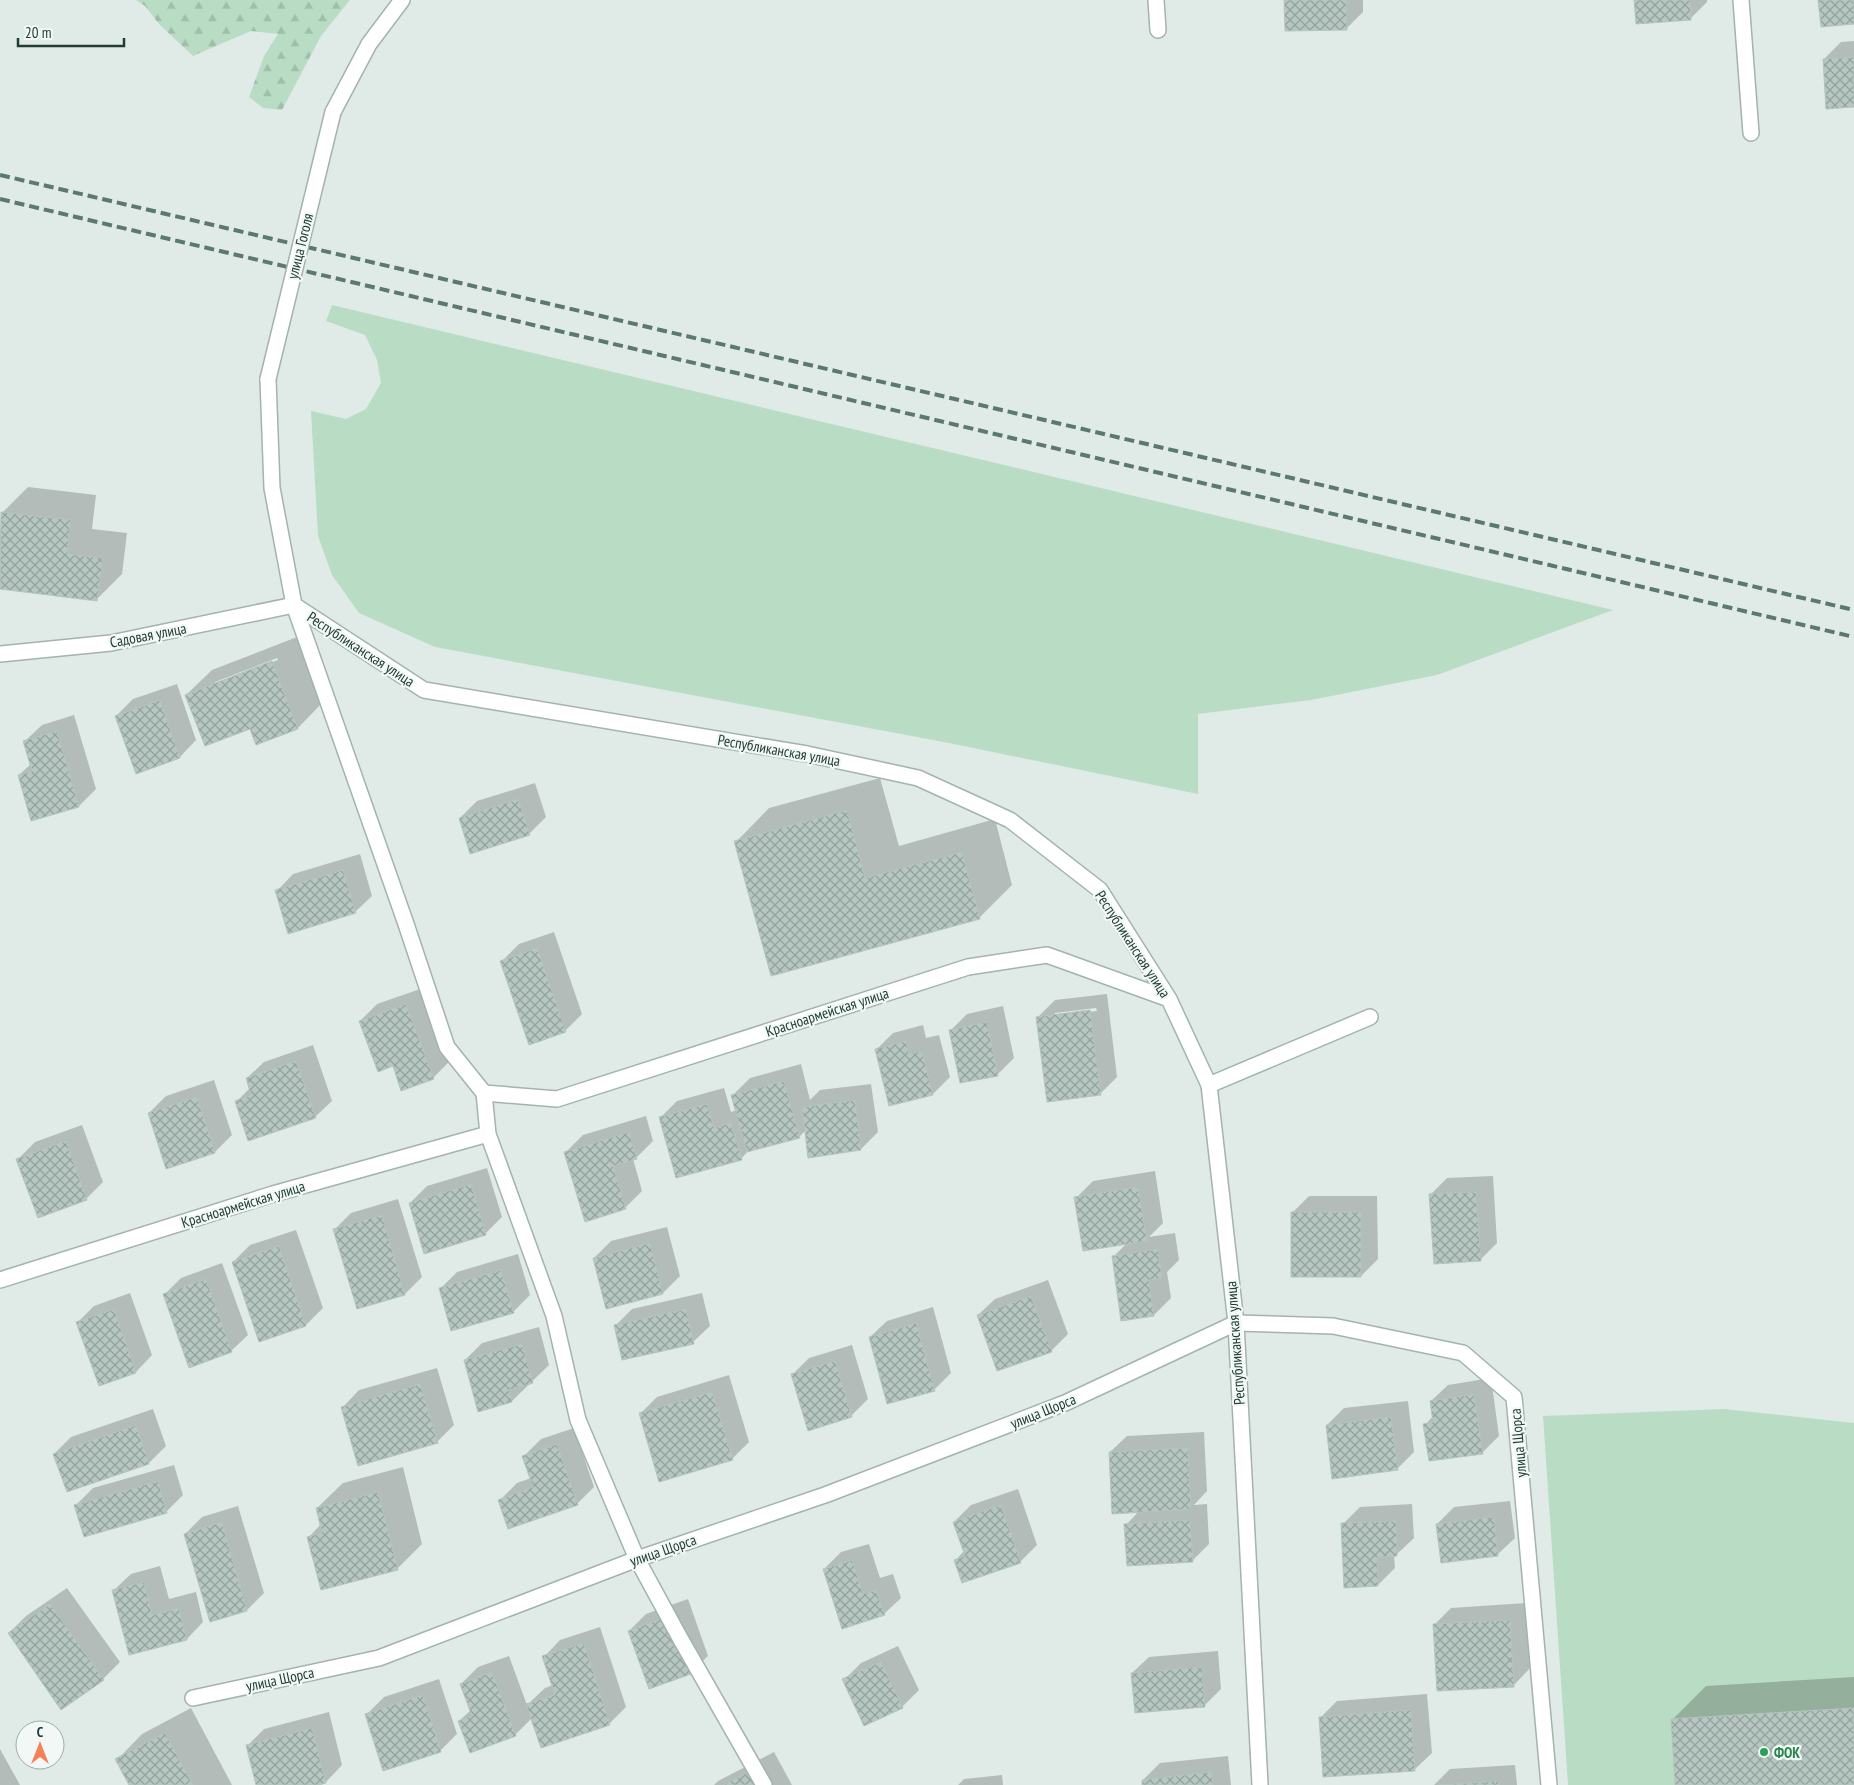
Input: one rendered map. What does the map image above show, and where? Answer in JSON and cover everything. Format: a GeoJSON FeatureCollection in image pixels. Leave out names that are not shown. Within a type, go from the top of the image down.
{"type":"FeatureCollection","features":[{"type":"Feature","properties":{"kind":"street","name":"улица Гоголя"},"geometry":{"type":"LineString","coordinates":[[268,379],[333,112],[370,44],[402,0]]}},
{"type":"Feature","properties":{"kind":"street"},"geometry":{"type":"LineString","coordinates":[[1156,0],[1158,30]]}},
{"type":"Feature","properties":{"kind":"street"},"geometry":{"type":"LineString","coordinates":[[1741,0],[1751,133]]}},
{"type":"Feature","properties":{"kind":"street","name":"Республиканская улица"},"geometry":{"type":"LineString","coordinates":[[268,379],[272,488],[294,605],[424,690],[807,754],[918,778],[1010,820],[1100,890],[1169,999],[1209,1085],[1236,1323],[1260,1785]]}},
{"type":"Feature","properties":{"kind":"street"},"geometry":{"type":"LineString","coordinates":[[294,605],[447,1047],[484,1093],[488,1134],[554,1316],[578,1420],[637,1559],[764,1785]]}},
{"type":"Feature","properties":{"kind":"street","name":"Садовая улица"},"geometry":{"type":"LineString","coordinates":[[0,654],[111,643],[294,605]]}},
{"type":"Feature","properties":{"kind":"street","name":"Красноармейская улица"},"geometry":{"type":"LineString","coordinates":[[484,1093],[557,1100],[968,967],[1047,955],[1169,999]]}},
{"type":"Feature","properties":{"kind":"street"},"geometry":{"type":"LineString","coordinates":[[1209,1085],[1370,1017]]}},
{"type":"Feature","properties":{"kind":"street","name":"Красноармейская улица"},"geometry":{"type":"LineString","coordinates":[[0,1280],[273,1194],[488,1134]]}},
{"type":"Feature","properties":{"kind":"street","name":"улица Щорса"},"geometry":{"type":"LineString","coordinates":[[194,1698],[379,1658],[637,1559],[825,1495],[1056,1406],[1236,1323],[1333,1326],[1463,1353],[1514,1398],[1549,1785]]}},
{"type":"Feature","properties":{"kind":"green space"},"geometry":{"type":"Polygon","coordinates":[[[136,0],[350,0],[321,36],[282,110],[263,108],[249,97],[264,56],[278,34],[251,31],[193,56],[159,24],[145,6],[136,0]]]}},
{"type":"Feature","properties":{"kind":"green space"},"geometry":{"type":"Polygon","coordinates":[[[332,305],[1613,610],[1437,675],[1311,700],[1198,714],[1198,794],[949,743],[435,647],[359,613],[332,575],[318,536],[311,411],[346,419],[366,409],[381,383],[377,360],[365,335],[326,321],[332,305]]]}},
{"type":"Feature","properties":{"kind":"green space"},"geometry":{"type":"Polygon","coordinates":[[[1724,1409],[1854,1423],[1854,1785],[1568,1785],[1543,1416],[1724,1409]]]}},
{"type":"Feature","properties":{"kind":"building"},"geometry":{"type":"Polygon","coordinates":[[[1284,0],[1346,0],[1347,30],[1285,31],[1284,0]]]}},
{"type":"Feature","properties":{"kind":"building"},"geometry":{"type":"Polygon","coordinates":[[[1634,0],[1690,0],[1691,20],[1636,24],[1634,0]]]}},
{"type":"Feature","properties":{"kind":"building"},"geometry":{"type":"Polygon","coordinates":[[[1818,0],[1854,0],[1854,24],[1821,27],[1818,0]]]}},
{"type":"Feature","properties":{"kind":"building"},"geometry":{"type":"Polygon","coordinates":[[[1854,57],[1854,107],[1826,109],[1823,59],[1854,57]]]}},
{"type":"Feature","properties":{"kind":"building"},"geometry":{"type":"Polygon","coordinates":[[[1,512],[71,520],[67,554],[103,558],[97,601],[0,589],[1,512]]]}},
{"type":"Feature","properties":{"kind":"building"},"geometry":{"type":"Polygon","coordinates":[[[272,661],[298,729],[256,745],[250,729],[205,746],[185,695],[272,661]]]}},
{"type":"Feature","properties":{"kind":"building"},"geometry":{"type":"Polygon","coordinates":[[[160,700],[180,758],[136,774],[115,716],[160,700]]]}},
{"type":"Feature","properties":{"kind":"building"},"geometry":{"type":"Polygon","coordinates":[[[57,731],[79,807],[31,821],[18,775],[32,771],[23,741],[57,731]]]}},
{"type":"Feature","properties":{"kind":"building"},"geometry":{"type":"Polygon","coordinates":[[[518,799],[530,835],[470,854],[459,818],[518,799]]]}},
{"type":"Feature","properties":{"kind":"building"},"geometry":{"type":"Polygon","coordinates":[[[847,810],[865,878],[962,852],[980,919],[771,976],[734,841],[847,810]]]}},
{"type":"Feature","properties":{"kind":"building"},"geometry":{"type":"Polygon","coordinates":[[[343,870],[356,913],[288,934],[275,890],[343,870]]]}},
{"type":"Feature","properties":{"kind":"building"},"geometry":{"type":"Polygon","coordinates":[[[537,948],[566,1032],[529,1045],[500,961],[537,948]]]}},
{"type":"Feature","properties":{"kind":"building"},"geometry":{"type":"Polygon","coordinates":[[[406,1004],[434,1079],[401,1091],[393,1066],[378,1072],[359,1021],[406,1004]]]}},
{"type":"Feature","properties":{"kind":"building"},"geometry":{"type":"Polygon","coordinates":[[[1090,1010],[1101,1095],[1047,1102],[1036,1017],[1090,1010]]]}},
{"type":"Feature","properties":{"kind":"building"},"geometry":{"type":"Polygon","coordinates":[[[987,1022],[998,1076],[960,1083],[949,1030],[987,1022]]]}},
{"type":"Feature","properties":{"kind":"building"},"geometry":{"type":"Polygon","coordinates":[[[906,1041],[909,1054],[922,1051],[933,1095],[889,1106],[875,1049],[906,1041]]]}},
{"type":"Feature","properties":{"kind":"building"},"geometry":{"type":"Polygon","coordinates":[[[296,1061],[316,1118],[248,1141],[235,1101],[251,1095],[246,1078],[296,1061]]]}},
{"type":"Feature","properties":{"kind":"building"},"geometry":{"type":"Polygon","coordinates":[[[784,1081],[800,1138],[747,1152],[731,1095],[784,1081]]]}},
{"type":"Feature","properties":{"kind":"building"},"geometry":{"type":"Polygon","coordinates":[[[197,1097],[215,1153],[166,1169],[148,1113],[197,1097]]]}},
{"type":"Feature","properties":{"kind":"building"},"geometry":{"type":"Polygon","coordinates":[[[855,1100],[861,1150],[808,1158],[802,1107],[855,1100]]]}},
{"type":"Feature","properties":{"kind":"building"},"geometry":{"type":"Polygon","coordinates":[[[707,1104],[714,1128],[731,1123],[742,1160],[676,1178],[659,1117],[707,1104]]]}},
{"type":"Feature","properties":{"kind":"building"},"geometry":{"type":"Polygon","coordinates":[[[629,1132],[637,1159],[613,1166],[626,1209],[585,1222],[564,1152],[629,1132]]]}},
{"type":"Feature","properties":{"kind":"building"},"geometry":{"type":"Polygon","coordinates":[[[66,1141],[87,1200],[38,1218],[16,1159],[66,1141]]]}},
{"type":"Feature","properties":{"kind":"building"},"geometry":{"type":"Polygon","coordinates":[[[471,1184],[486,1235],[424,1254],[409,1203],[471,1184]]]}},
{"type":"Feature","properties":{"kind":"building"},"geometry":{"type":"Polygon","coordinates":[[[1138,1187],[1147,1241],[1083,1251],[1074,1197],[1138,1187]]]}},
{"type":"Feature","properties":{"kind":"building"},"geometry":{"type":"Polygon","coordinates":[[[1476,1192],[1481,1261],[1434,1264],[1429,1194],[1476,1192]]]}},
{"type":"Feature","properties":{"kind":"building"},"geometry":{"type":"Polygon","coordinates":[[[1291,1212],[1361,1212],[1361,1277],[1291,1277],[1291,1212]]]}},
{"type":"Feature","properties":{"kind":"building"},"geometry":{"type":"Polygon","coordinates":[[[382,1215],[405,1295],[357,1309],[333,1229],[382,1215]]]}},
{"type":"Feature","properties":{"kind":"building"},"geometry":{"type":"Polygon","coordinates":[[[650,1243],[663,1294],[606,1309],[593,1258],[650,1243]]]}},
{"type":"Feature","properties":{"kind":"building"},"geometry":{"type":"Polygon","coordinates":[[[279,1246],[306,1326],[259,1342],[232,1262],[279,1246]]]}},
{"type":"Feature","properties":{"kind":"building"},"geometry":{"type":"Polygon","coordinates":[[[1158,1249],[1162,1278],[1149,1280],[1154,1316],[1121,1321],[1112,1256],[1158,1249]]]}},
{"type":"Feature","properties":{"kind":"building"},"geometry":{"type":"Polygon","coordinates":[[[501,1270],[514,1313],[451,1331],[439,1288],[501,1270]]]}},
{"type":"Feature","properties":{"kind":"building"},"geometry":{"type":"Polygon","coordinates":[[[206,1279],[232,1352],[189,1368],[163,1294],[206,1279]]]}},
{"type":"Feature","properties":{"kind":"building"},"geometry":{"type":"Polygon","coordinates":[[[1031,1296],[1052,1352],[997,1371],[977,1315],[1031,1296]]]}},
{"type":"Feature","properties":{"kind":"building"},"geometry":{"type":"Polygon","coordinates":[[[114,1309],[136,1373],[99,1386],[76,1322],[114,1309]]]}},
{"type":"Feature","properties":{"kind":"building"},"geometry":{"type":"Polygon","coordinates":[[[686,1309],[694,1344],[622,1360],[614,1325],[686,1309]]]}},
{"type":"Feature","properties":{"kind":"building"},"geometry":{"type":"Polygon","coordinates":[[[916,1323],[935,1391],[887,1404],[869,1337],[916,1323]]]}},
{"type":"Feature","properties":{"kind":"building"},"geometry":{"type":"Polygon","coordinates":[[[522,1344],[533,1383],[509,1390],[512,1402],[478,1412],[464,1360],[522,1344]]]}},
{"type":"Feature","properties":{"kind":"building"},"geometry":{"type":"Polygon","coordinates":[[[835,1361],[852,1417],[808,1431],[791,1374],[835,1361]]]}},
{"type":"Feature","properties":{"kind":"building"},"geometry":{"type":"Polygon","coordinates":[[[420,1384],[438,1443],[358,1466],[341,1407],[420,1384]]]}},
{"type":"Feature","properties":{"kind":"building"},"geometry":{"type":"Polygon","coordinates":[[[712,1392],[733,1460],[659,1482],[639,1413],[712,1392]]]}},
{"type":"Feature","properties":{"kind":"building"},"geometry":{"type":"Polygon","coordinates":[[[1474,1394],[1483,1454],[1429,1461],[1423,1424],[1433,1422],[1430,1401],[1474,1394]]]}},
{"type":"Feature","properties":{"kind":"building"},"geometry":{"type":"Polygon","coordinates":[[[1391,1417],[1398,1470],[1332,1479],[1326,1425],[1391,1417]]]}},
{"type":"Feature","properties":{"kind":"building"},"geometry":{"type":"Polygon","coordinates":[[[136,1425],[149,1464],[67,1492],[53,1454],[136,1425]]]}},
{"type":"Feature","properties":{"kind":"building"},"geometry":{"type":"Polygon","coordinates":[[[557,1444],[578,1505],[508,1529],[498,1500],[533,1487],[522,1456],[557,1444]]]}},
{"type":"Feature","properties":{"kind":"building"},"geometry":{"type":"Polygon","coordinates":[[[1188,1448],[1191,1509],[1112,1514],[1109,1452],[1188,1448]]]}},
{"type":"Feature","properties":{"kind":"building"},"geometry":{"type":"Polygon","coordinates":[[[158,1481],[167,1513],[84,1537],[74,1505],[158,1481]]]}},
{"type":"Feature","properties":{"kind":"building"},"geometry":{"type":"Polygon","coordinates":[[[378,1492],[398,1570],[321,1590],[307,1537],[322,1533],[316,1508],[378,1492]]]}},
{"type":"Feature","properties":{"kind":"building"},"geometry":{"type":"Polygon","coordinates":[[[1001,1505],[1021,1563],[962,1583],[954,1560],[965,1556],[953,1522],[1001,1505]]]}},
{"type":"Feature","properties":{"kind":"building"},"geometry":{"type":"Polygon","coordinates":[[[1494,1517],[1498,1556],[1441,1563],[1436,1524],[1494,1517]]]}},
{"type":"Feature","properties":{"kind":"building"},"geometry":{"type":"Polygon","coordinates":[[[1190,1520],[1193,1562],[1127,1566],[1124,1524],[1190,1520]]]}},
{"type":"Feature","properties":{"kind":"building"},"geometry":{"type":"Polygon","coordinates":[[[1396,1521],[1397,1556],[1377,1557],[1378,1586],[1344,1588],[1341,1523],[1396,1521]]]}},
{"type":"Feature","properties":{"kind":"building"},"geometry":{"type":"Polygon","coordinates":[[[222,1522],[247,1611],[210,1622],[184,1534],[222,1522]]]}},
{"type":"Feature","properties":{"kind":"building"},"geometry":{"type":"Polygon","coordinates":[[[852,1560],[863,1594],[876,1590],[885,1615],[842,1629],[823,1569],[852,1560]]]}},
{"type":"Feature","properties":{"kind":"building"},"geometry":{"type":"Polygon","coordinates":[[[144,1582],[152,1615],[179,1608],[187,1640],[129,1655],[112,1590],[144,1582]]]}},
{"type":"Feature","properties":{"kind":"building"},"geometry":{"type":"Polygon","coordinates":[[[50,1604],[104,1680],[61,1710],[8,1633],[50,1604]]]}},
{"type":"Feature","properties":{"kind":"building"},"geometry":{"type":"Polygon","coordinates":[[[671,1615],[691,1674],[649,1689],[628,1631],[671,1615]]]}},
{"type":"Feature","properties":{"kind":"building"},"geometry":{"type":"Polygon","coordinates":[[[1510,1620],[1514,1687],[1437,1691],[1433,1624],[1510,1620]]]}},
{"type":"Feature","properties":{"kind":"building"},"geometry":{"type":"Polygon","coordinates":[[[584,1643],[610,1725],[541,1748],[526,1704],[555,1695],[542,1656],[584,1643]]]}},
{"type":"Feature","properties":{"kind":"building"},"geometry":{"type":"Polygon","coordinates":[[[881,1662],[903,1708],[864,1726],[842,1679],[881,1662]]]}},
{"type":"Feature","properties":{"kind":"building"},"geometry":{"type":"Polygon","coordinates":[[[1202,1667],[1205,1707],[1135,1713],[1131,1673],[1202,1667]]]}},
{"type":"Feature","properties":{"kind":"building"},"geometry":{"type":"Polygon","coordinates":[[[492,1672],[516,1736],[470,1753],[458,1721],[472,1716],[460,1684],[492,1672]]]}},
{"type":"Feature","properties":{"kind":"building"},"geometry":{"type":"Polygon","coordinates":[[[423,1695],[441,1752],[383,1771],[365,1714],[423,1695]]]}},
{"type":"Feature","properties":{"kind":"building","name":"ФОК"},"geometry":{"type":"Polygon","coordinates":[[[1854,1708],[1854,1785],[1675,1785],[1671,1719],[1854,1708]]]}},
{"type":"Feature","properties":{"kind":"building"},"geometry":{"type":"Polygon","coordinates":[[[1411,1710],[1415,1771],[1323,1777],[1319,1717],[1411,1710]]]}},
{"type":"Feature","properties":{"kind":"building"},"geometry":{"type":"Polygon","coordinates":[[[312,1728],[326,1783],[319,1785],[256,1785],[246,1745],[312,1728]]]}},
{"type":"Feature","properties":{"kind":"building"},"geometry":{"type":"Polygon","coordinates":[[[165,1733],[193,1785],[129,1785],[115,1759],[165,1733]]]}},
{"type":"Feature","properties":{"kind":"building"},"geometry":{"type":"Polygon","coordinates":[[[757,1768],[766,1785],[723,1785],[757,1768]]]}},
{"type":"Feature","properties":{"kind":"building"},"geometry":{"type":"Polygon","coordinates":[[[1211,1772],[1213,1785],[1142,1785],[1142,1780],[1211,1772]]]}},
{"type":"Feature","properties":{"kind":"building"},"geometry":{"type":"Polygon","coordinates":[[[1499,1781],[1499,1785],[1439,1785],[1499,1781]]]}},
{"type":"Feature","properties":{"kind":"railway"},"geometry":{"type":"LineString","coordinates":[[0,175],[1854,610]]}},
{"type":"Feature","properties":{"kind":"railway"},"geometry":{"type":"LineString","coordinates":[[0,199],[1854,637]]}},
{"type":"Feature","properties":{"kind":"place","name":"ФОК"},"geometry":{"type":"Point","coordinates":[1764,1752]}}]}
